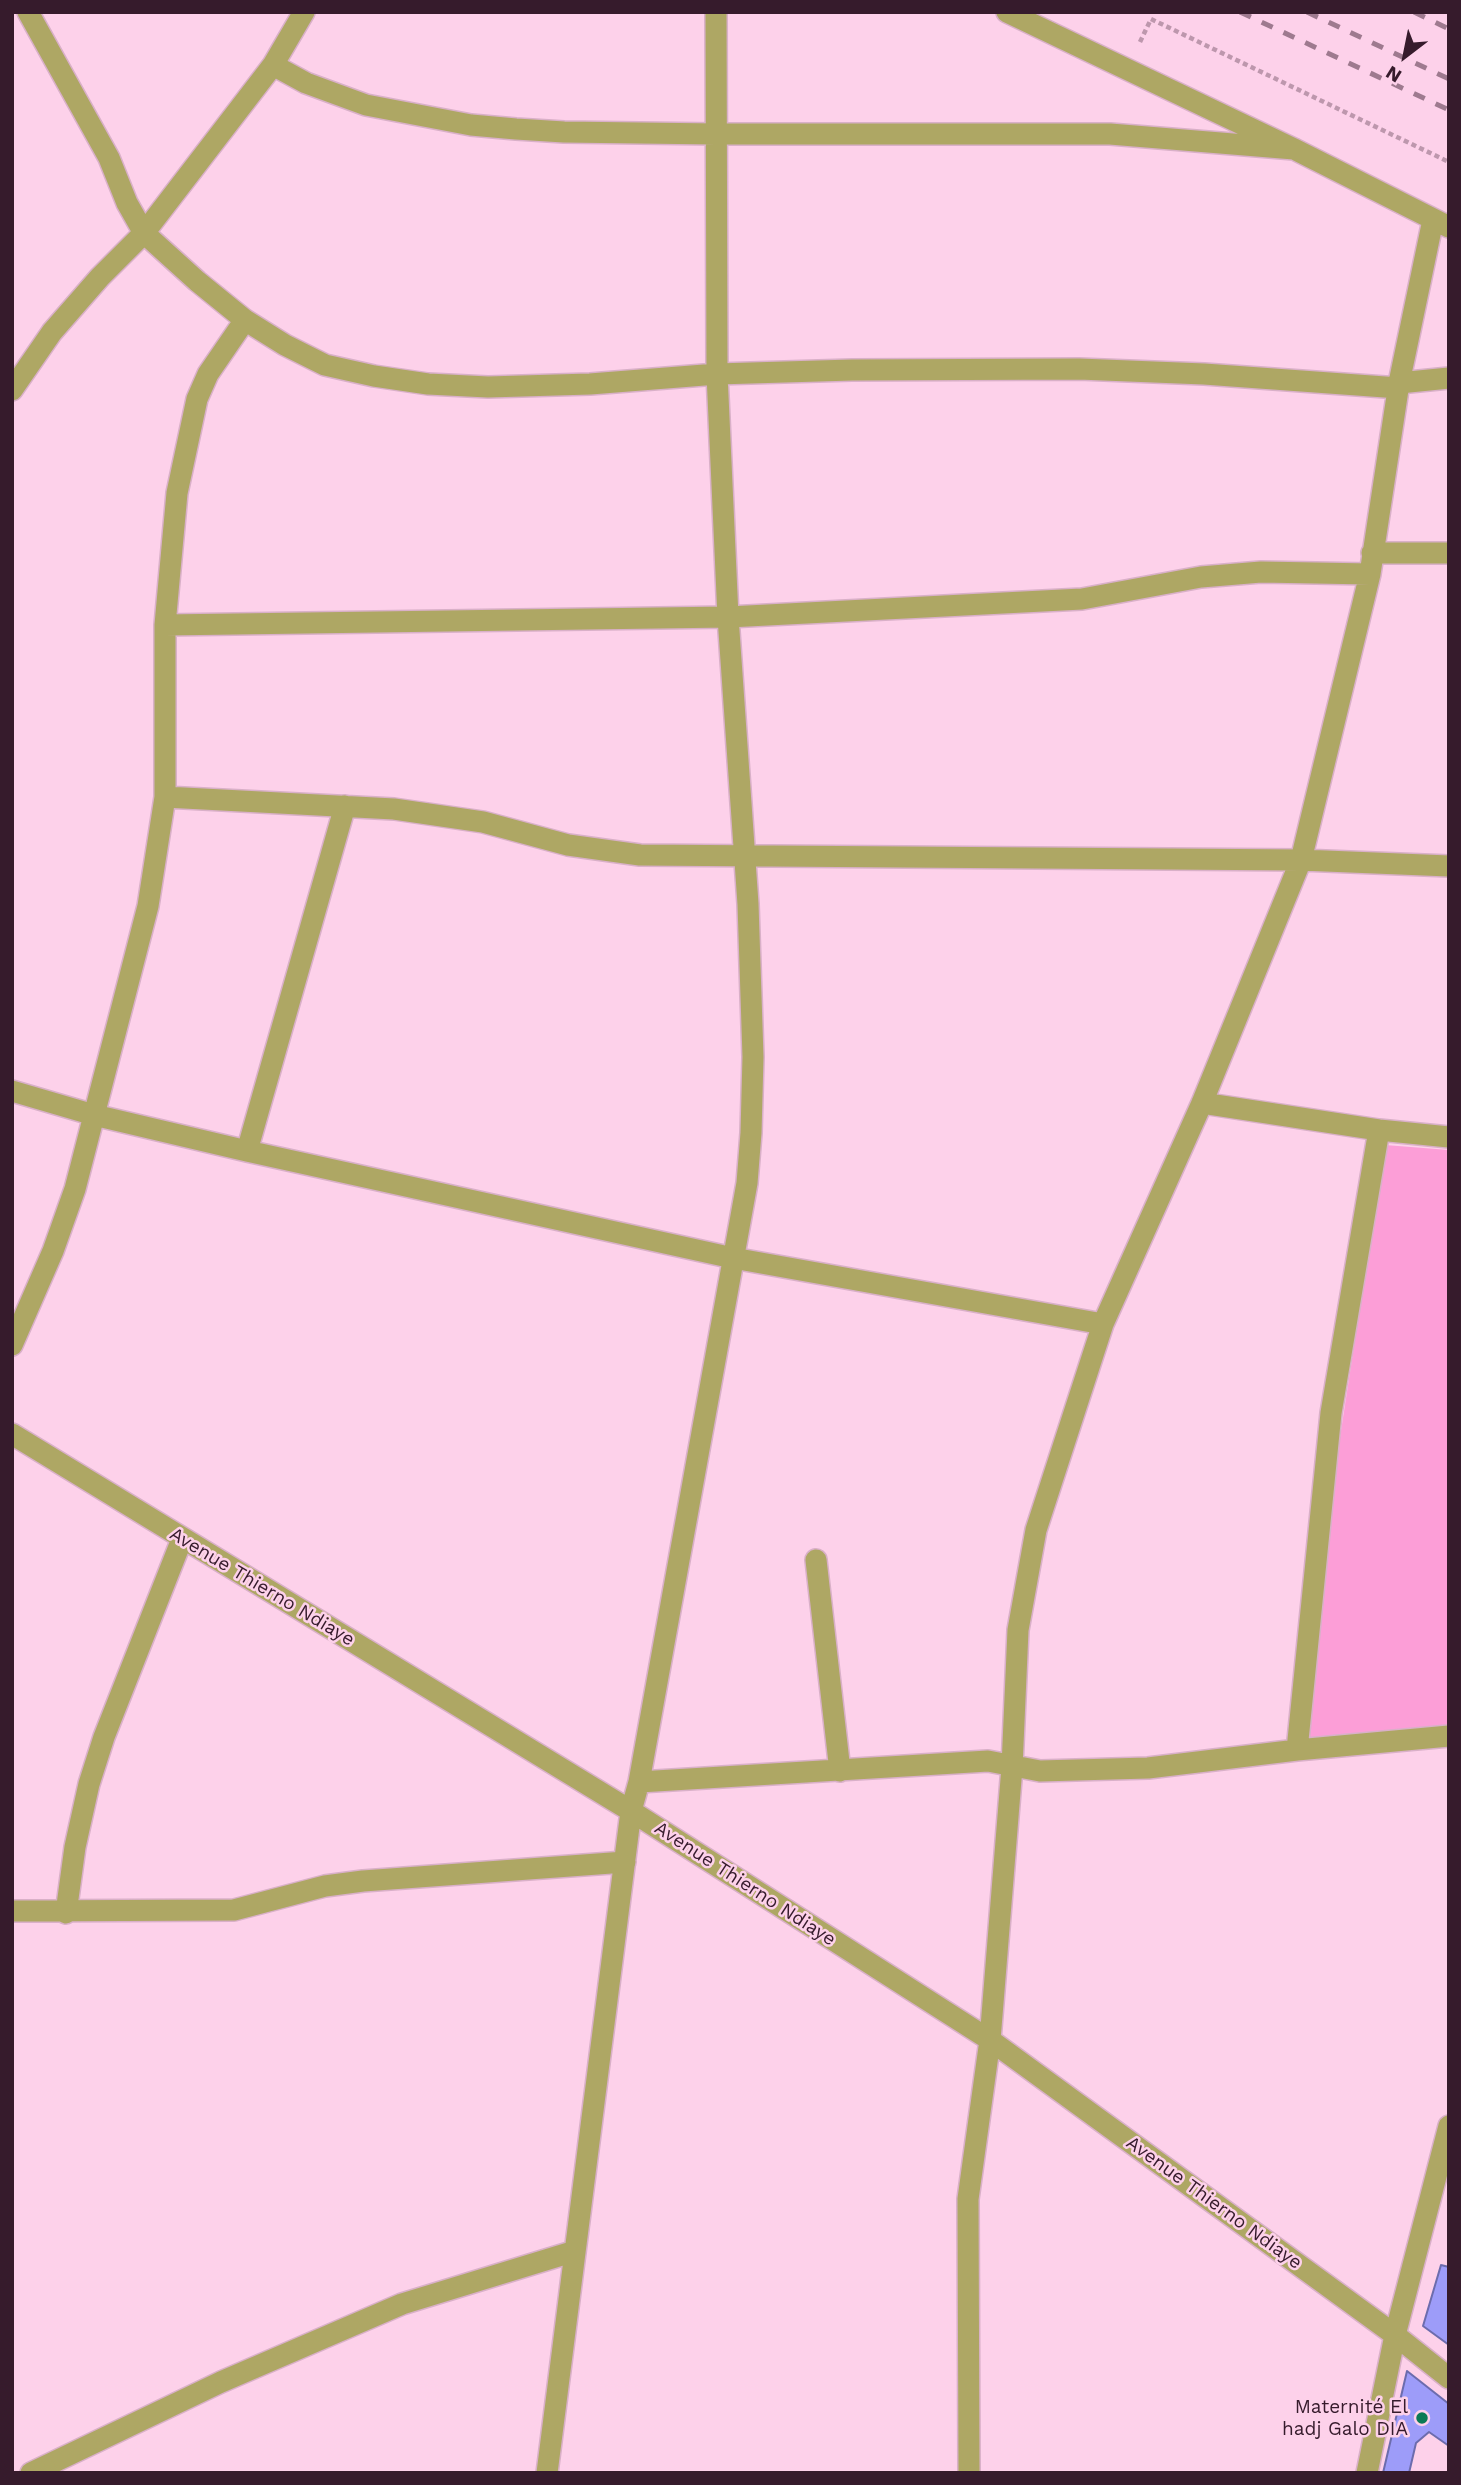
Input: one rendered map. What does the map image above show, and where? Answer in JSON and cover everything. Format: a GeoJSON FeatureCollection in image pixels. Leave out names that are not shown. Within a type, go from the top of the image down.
{"type":"FeatureCollection","features":[{"type":"Feature","properties":{"kind":"street"},"geometry":{"type":"LineString","coordinates":[[28,12],[109,158],[127,203],[144,233],[245,320],[285,345],[325,365],[428,384],[488,387],[590,384],[717,374],[852,370],[1080,369],[1399,385],[1449,378]]}},
{"type":"Feature","properties":{"kind":"street"},"geometry":{"type":"LineString","coordinates":[[12,390],[52,332],[100,277],[144,233],[273,65],[304,12]]}},
{"type":"Feature","properties":{"kind":"street"},"geometry":{"type":"LineString","coordinates":[[547,2473],[631,1811],[639,1782],[747,1183],[751,1133],[753,1057],[745,855],[728,617],[717,374],[716,12]]}},
{"type":"Feature","properties":{"kind":"street"},"geometry":{"type":"LineString","coordinates":[[969,2473],[968,2199],[990,2040],[1012,1767],[1018,1630],[1037,1530],[1103,1324],[1202,1103],[1301,860],[1371,563],[1399,385],[1441,224],[1294,149],[1007,12]]}},
{"type":"Feature","properties":{"kind":"street"},"geometry":{"type":"LineString","coordinates":[[273,65],[306,82],[366,105],[471,125],[564,132],[716,134],[1097,133],[1186,138],[1294,149]]}},
{"type":"Feature","properties":{"kind":"street"},"geometry":{"type":"LineString","coordinates":[[12,1345],[53,1251],[75,1188],[148,906],[165,797],[166,625],[177,493],[197,399],[208,374],[245,320]]}},
{"type":"Feature","properties":{"kind":"street"},"geometry":{"type":"LineString","coordinates":[[166,625],[728,617],[1082,598],[1201,577],[1371,563],[1449,553]]}},
{"type":"Feature","properties":{"kind":"street"},"geometry":{"type":"LineString","coordinates":[[165,797],[394,809],[483,822],[568,845],[612,853],[676,856],[1301,860],[1449,866]]}},
{"type":"Feature","properties":{"kind":"street"},"geometry":{"type":"LineString","coordinates":[[247,1151],[345,806]]}},
{"type":"Feature","properties":{"kind":"street"},"geometry":{"type":"LineString","coordinates":[[12,1091],[94,1115],[247,1151],[733,1258],[1103,1324]]}},
{"type":"Feature","properties":{"kind":"street"},"geometry":{"type":"LineString","coordinates":[[1202,1103],[1379,1130],[1449,1137]]}},
{"type":"Feature","properties":{"kind":"street"},"geometry":{"type":"LineString","coordinates":[[1297,1750],[1331,1413],[1379,1130]]}},
{"type":"Feature","properties":{"kind":"street","name":"Avenue Thierno Ndiaye"},"geometry":{"type":"LineString","coordinates":[[12,1434],[631,1811],[990,2040],[1395,2335],[1449,2378]]}},
{"type":"Feature","properties":{"kind":"street"},"geometry":{"type":"LineString","coordinates":[[66,1913],[75,1847],[89,1784],[104,1737],[182,1539]]}},
{"type":"Feature","properties":{"kind":"street"},"geometry":{"type":"LineString","coordinates":[[816,1560],[840,1771]]}},
{"type":"Feature","properties":{"kind":"street"},"geometry":{"type":"LineString","coordinates":[[639,1782],[989,1761],[1040,1771],[1148,1769],[1297,1750],[1449,1736]]}},
{"type":"Feature","properties":{"kind":"street"},"geometry":{"type":"LineString","coordinates":[[12,1911],[66,1913],[234,1910],[325,1886],[363,1881],[625,1862]]}},
{"type":"Feature","properties":{"kind":"street"},"geometry":{"type":"LineString","coordinates":[[1367,2473],[1395,2335],[1449,2126]]}},
{"type":"Feature","properties":{"kind":"street"},"geometry":{"type":"LineString","coordinates":[[31,2473],[221,2382],[402,2304],[575,2251]]}},
{"type":"Feature","properties":{"kind":"path"},"geometry":{"type":"LineString","coordinates":[[1151,19],[1449,162]]}},
{"type":"Feature","properties":{"kind":"shaded area"},"geometry":{"type":"Polygon","coordinates":[[[1385,1145],[1449,1150],[1449,1730],[1292,1749],[1385,1145]]]}},
{"type":"Feature","properties":{"kind":"building"},"geometry":{"type":"Polygon","coordinates":[[[1441,2265],[1449,2267],[1449,2345],[1423,2326],[1441,2265]]]}},
{"type":"Feature","properties":{"kind":"building","name":"Maternité El hadj Galo DIA"},"geometry":{"type":"Polygon","coordinates":[[[1407,2371],[1449,2404],[1449,2446],[1429,2432],[1416,2443],[1409,2473],[1383,2473],[1407,2371]]]}},
{"type":"Feature","properties":{"kind":"railway"},"geometry":{"type":"LineString","coordinates":[[1240,12],[1449,110]]}},
{"type":"Feature","properties":{"kind":"railway"},"geometry":{"type":"LineString","coordinates":[[1307,12],[1449,79]]}},
{"type":"Feature","properties":{"kind":"railway"},"geometry":{"type":"LineString","coordinates":[[1414,12],[1449,29]]}},
{"type":"Feature","properties":{"kind":"place","name":"Maternité El hadj Galo DIA"},"geometry":{"type":"Point","coordinates":[1422,2418]}}]}
